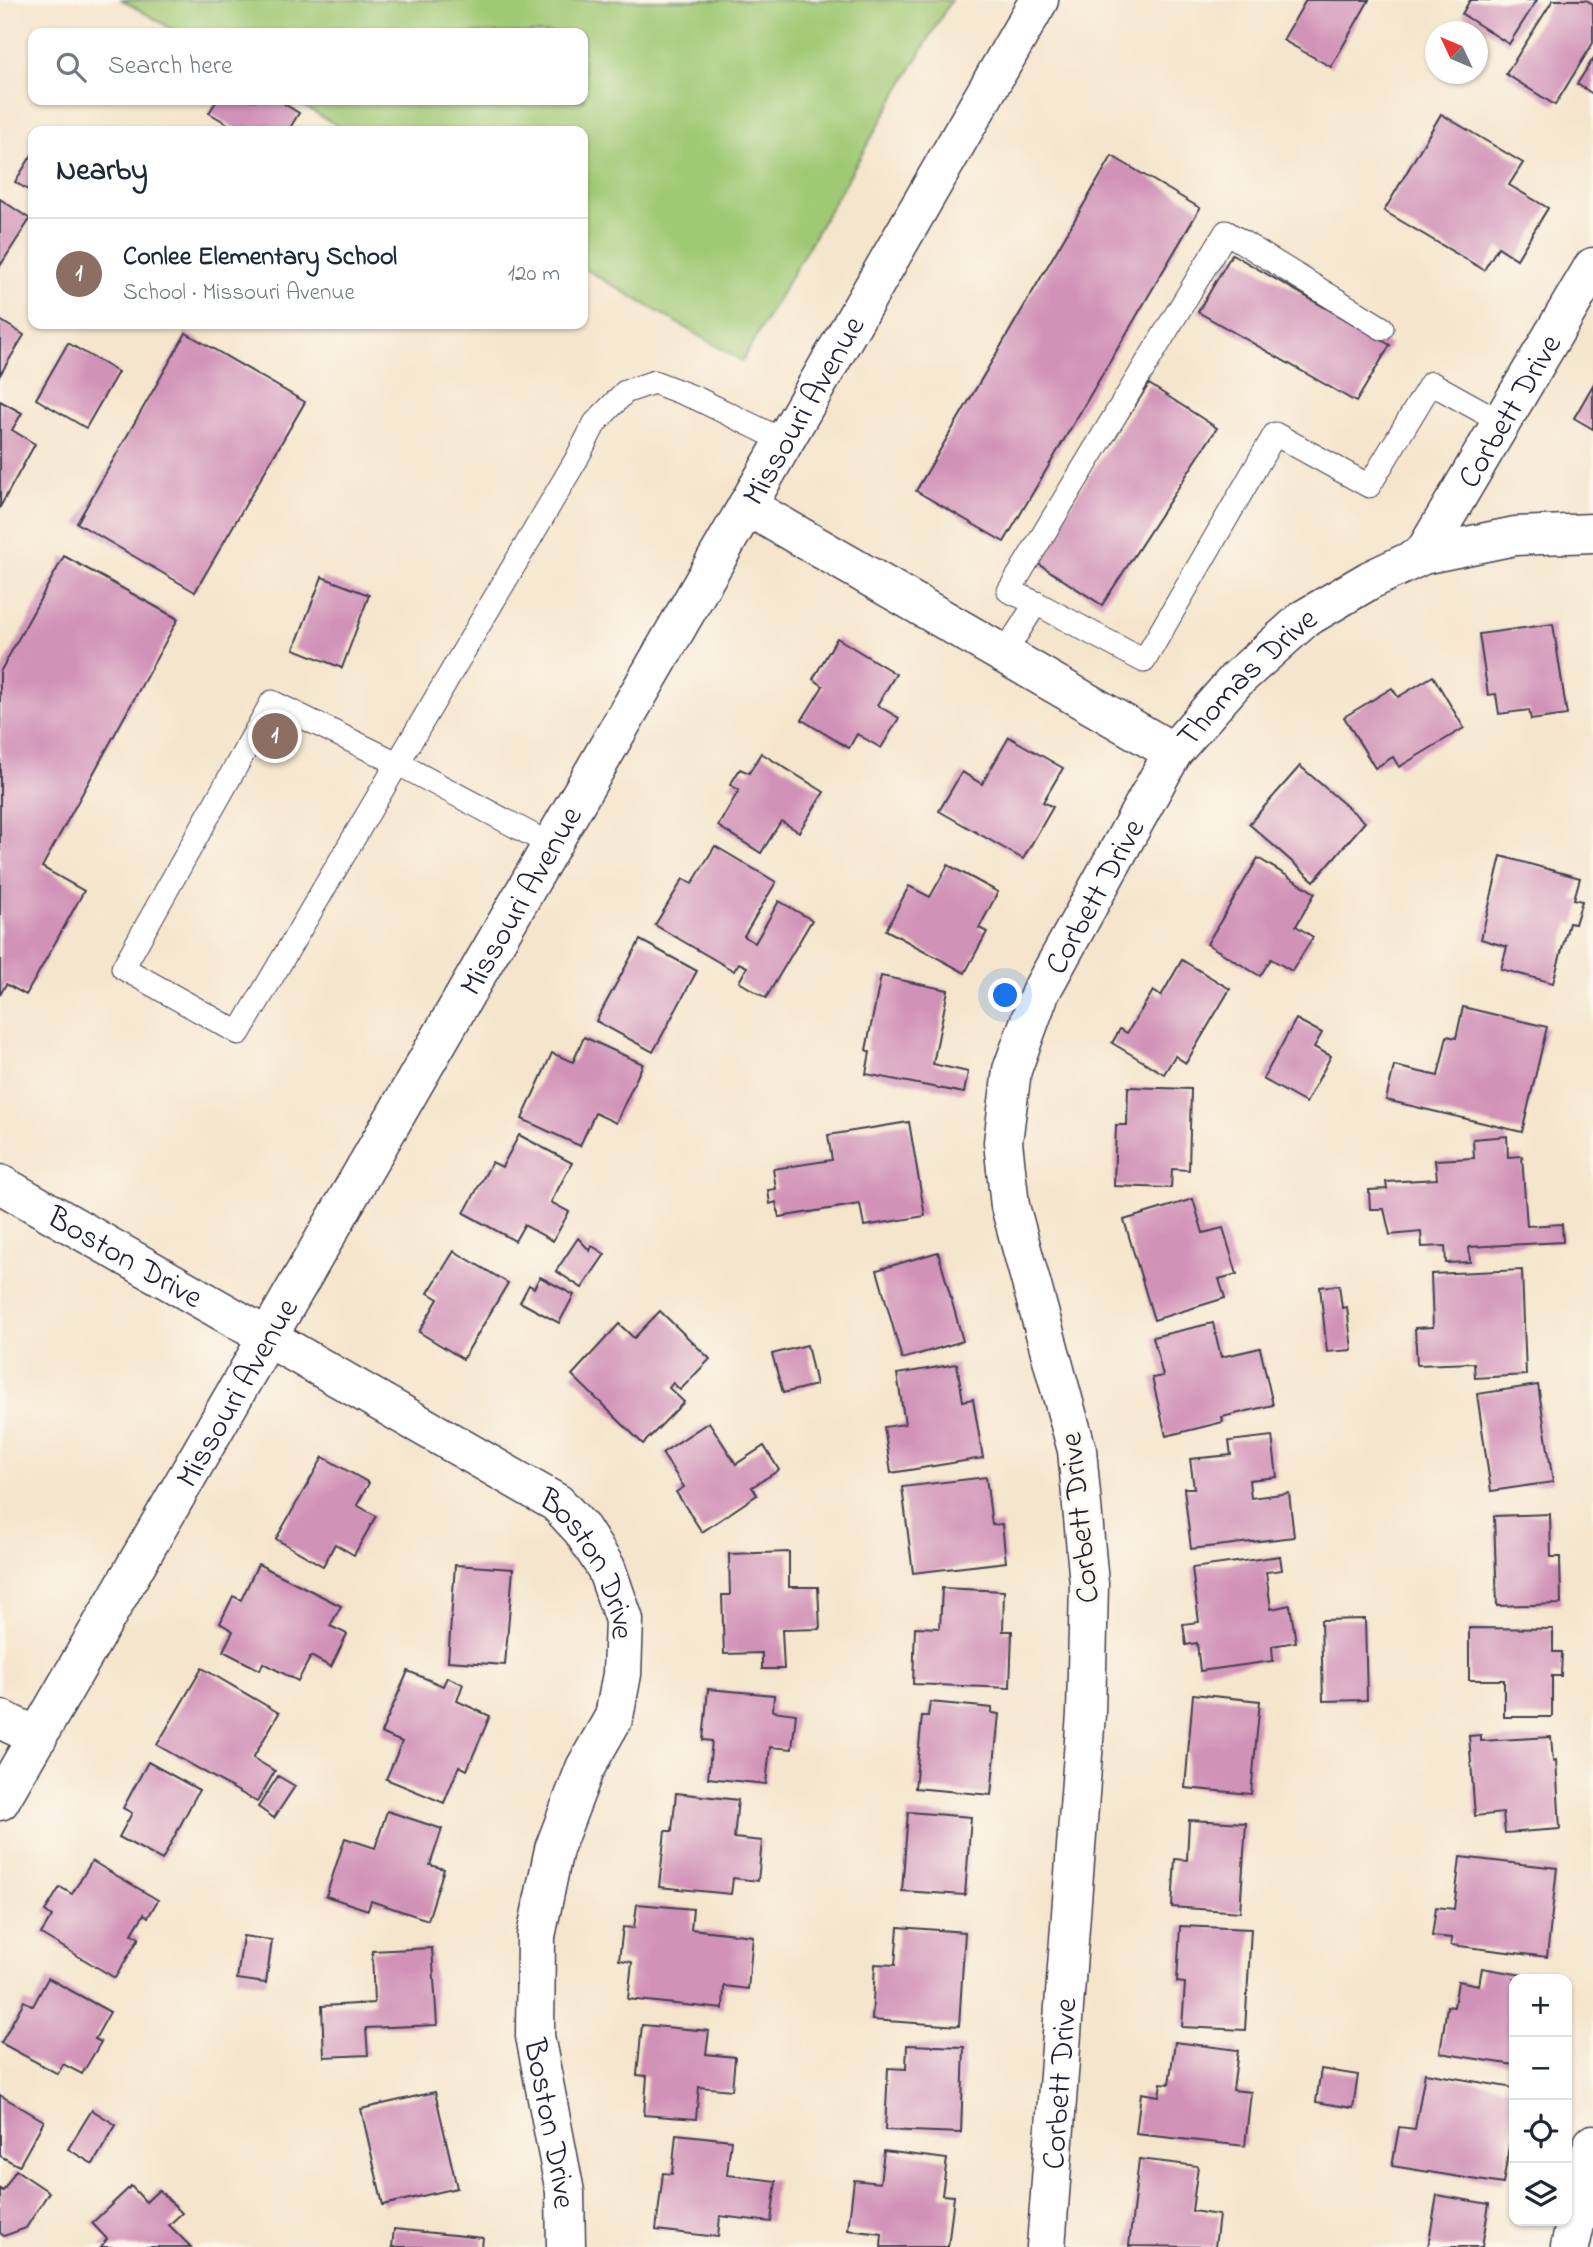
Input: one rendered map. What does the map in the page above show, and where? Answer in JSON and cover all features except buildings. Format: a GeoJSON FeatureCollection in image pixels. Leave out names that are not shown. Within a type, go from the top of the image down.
{"type":"FeatureCollection","features":[{"type":"Feature","properties":{"kind":"street","name":"Missouri Avenue"},"geometry":{"type":"LineString","coordinates":[[0,1801],[1039,0]]}},
{"type":"Feature","properties":{"kind":"street","name":"Corbett Drive"},"geometry":{"type":"LineString","coordinates":[[1423,555],[1503,424],[1593,267]]}},
{"type":"Feature","properties":{"kind":"street","name":"Thomas Drive"},"geometry":{"type":"LineString","coordinates":[[747,506],[1173,752],[1236,680],[1304,619],[1370,580],[1423,555],[1515,536],[1593,533]]}},
{"type":"Feature","properties":{"kind":"street","name":"Corbett Drive"},"geometry":{"type":"LineString","coordinates":[[1045,2247],[1086,1714],[1089,1584],[1077,1450],[1010,1206],[1003,1142],[1012,1070],[1040,993],[1173,752]]}},
{"type":"Feature","properties":{"kind":"street","name":"Boston Drive"},"geometry":{"type":"LineString","coordinates":[[0,1184],[557,1503],[582,1530],[607,1568],[624,1620],[622,1674],[614,1717],[584,1768],[554,1849],[536,1936],[535,2036],[565,2192],[566,2247]]}},
{"type":"Feature","properties":{"kind":"street"},"geometry":{"type":"LineString","coordinates":[[0,1719],[38,1737]]}},
{"type":"Feature","properties":{"kind":"street"},"geometry":{"type":"LineString","coordinates":[[1570,2247],[1593,2144]]}},
{"type":"Feature","properties":{"kind":"lane"},"geometry":{"type":"LineString","coordinates":[[1382,328],[1227,232],[1009,591],[1144,661],[1275,434],[1368,486],[1431,383],[1503,424]]}},
{"type":"Feature","properties":{"kind":"lane"},"geometry":{"type":"LineString","coordinates":[[551,845],[397,763],[272,702],[123,968],[239,1033],[397,763],[595,423],[625,392],[654,382],[698,399],[784,441]]}},
{"type":"Feature","properties":{"kind":"lane"},"geometry":{"type":"LineString","coordinates":[[1004,654],[1036,603]]}},
{"type":"Feature","properties":{"kind":"green space"},"geometry":{"type":"Polygon","coordinates":[[[122,0],[951,0],[742,361],[588,271],[588,126],[338,126],[302,105],[588,105],[588,28],[170,28],[122,0]]]}},
{"type":"Feature","properties":{"kind":"place","name":"Conlee Elementary School"},"geometry":{"type":"Point","coordinates":[275,736]}}]}
